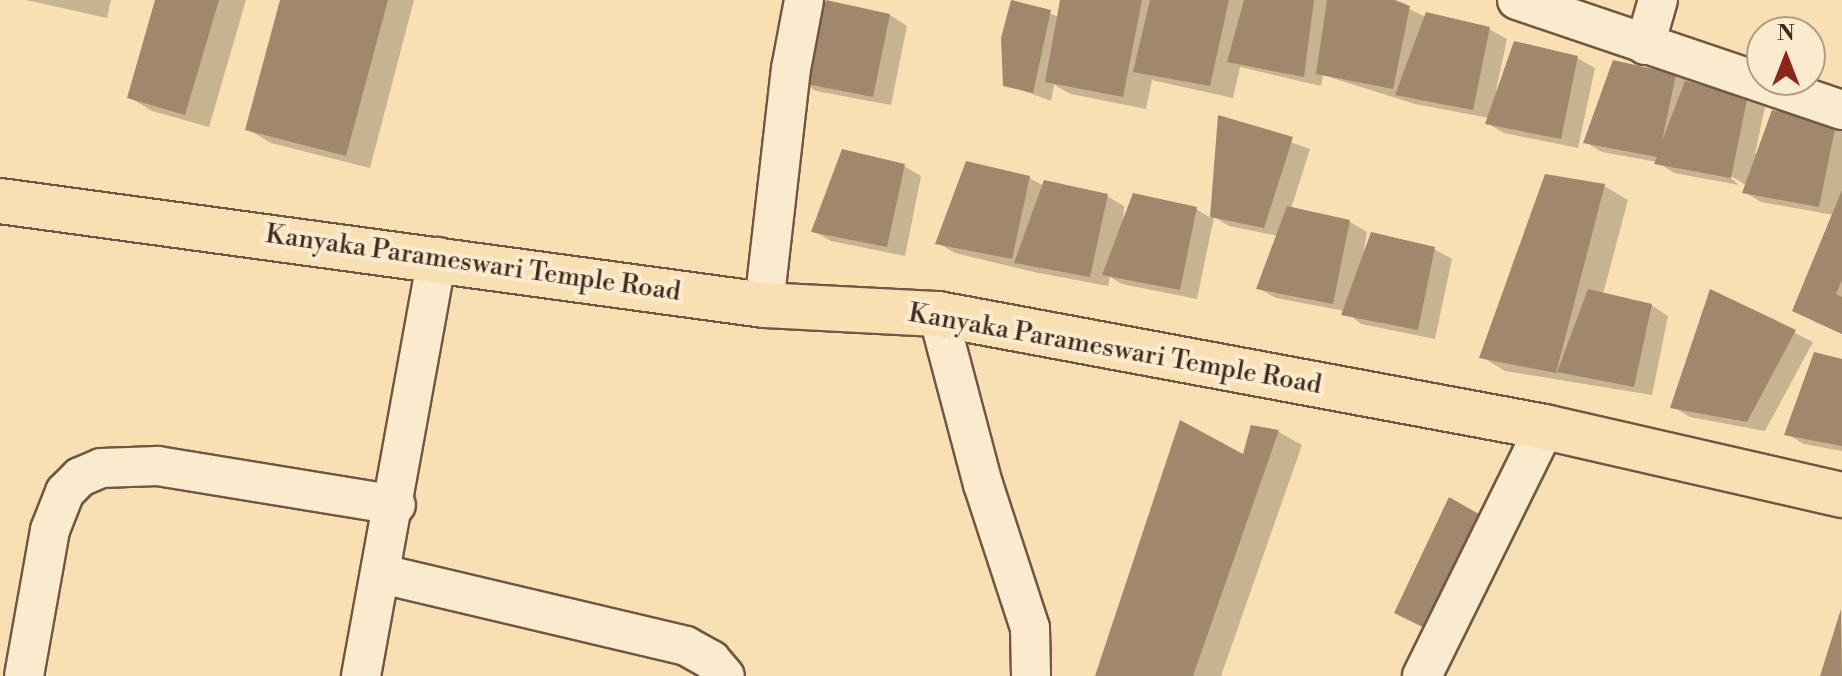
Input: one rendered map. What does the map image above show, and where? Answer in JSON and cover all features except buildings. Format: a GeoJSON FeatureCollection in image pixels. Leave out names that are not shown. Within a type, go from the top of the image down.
{"type":"FeatureCollection","features":[{"type":"Feature","properties":{"kind":"main road","name":"Kanyaka Parameswari Temple Road"},"geometry":{"type":"LineString","coordinates":[[0,201],[437,257],[764,305],[938,314],[1545,427],[1842,495]]}},
{"type":"Feature","properties":{"kind":"street"},"geometry":{"type":"LineString","coordinates":[[764,305],[791,69],[804,0]]}},
{"type":"Feature","properties":{"kind":"street"},"geometry":{"type":"LineString","coordinates":[[1517,0],[1842,110]]}},
{"type":"Feature","properties":{"kind":"street"},"geometry":{"type":"LineString","coordinates":[[1645,45],[1658,0]]}},
{"type":"Feature","properties":{"kind":"street"},"geometry":{"type":"LineString","coordinates":[[361,676],[396,505],[437,257]]}},
{"type":"Feature","properties":{"kind":"street"},"geometry":{"type":"LineString","coordinates":[[938,314],[983,484],[1030,628],[1031,676]]}},
{"type":"Feature","properties":{"kind":"street"},"geometry":{"type":"LineString","coordinates":[[1422,676],[1545,427]]}},
{"type":"Feature","properties":{"kind":"street"},"geometry":{"type":"LineString","coordinates":[[24,676],[50,530],[65,492],[80,477],[101,468],[158,466],[396,505]]}},
{"type":"Feature","properties":{"kind":"street"},"geometry":{"type":"LineString","coordinates":[[382,574],[686,646],[711,660],[725,676]]}}]}
